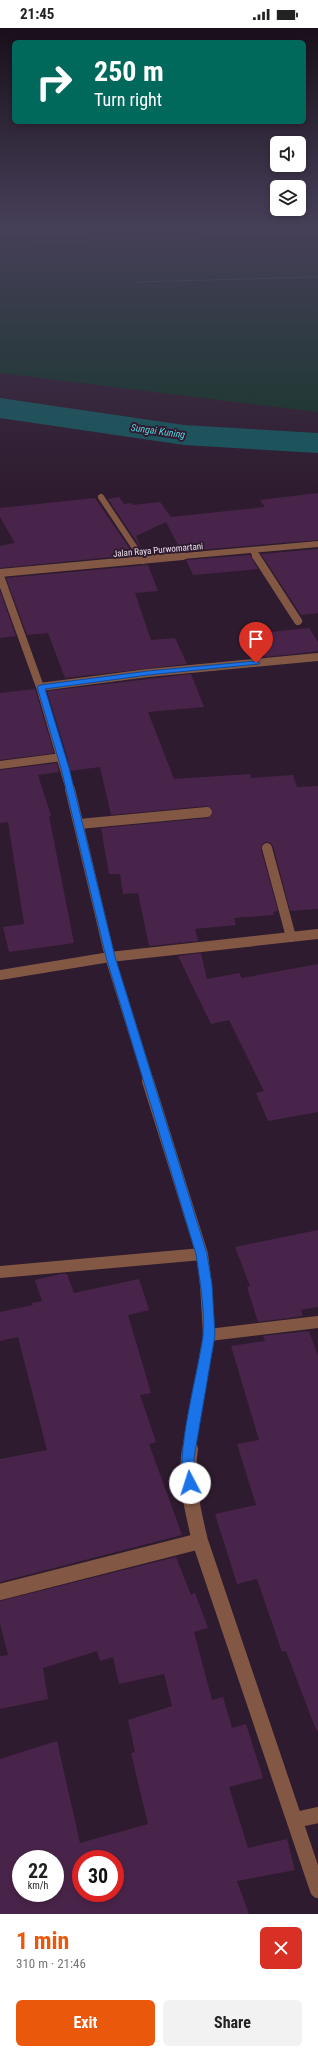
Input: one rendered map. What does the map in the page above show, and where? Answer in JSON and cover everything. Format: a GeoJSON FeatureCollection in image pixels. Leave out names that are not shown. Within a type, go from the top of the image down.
{"type":"FeatureCollection","features":[{"type":"Feature","properties":{"kind":"street"},"geometry":{"type":"LineString","coordinates":[[101,497],[143,560]]}},
{"type":"Feature","properties":{"kind":"street","name":"Jalan Raya Purwomartani"},"geometry":{"type":"LineString","coordinates":[[0,573],[318,544]]}},
{"type":"Feature","properties":{"kind":"street"},"geometry":{"type":"LineString","coordinates":[[253,551],[298,621]]}},
{"type":"Feature","properties":{"kind":"street"},"geometry":{"type":"LineString","coordinates":[[0,576],[40,687],[62,757],[110,957],[202,1254],[206,1285],[209,1335],[188,1458],[192,1507],[200,1541],[318,1890]]}},
{"type":"Feature","properties":{"kind":"street"},"geometry":{"type":"LineString","coordinates":[[40,687],[148,673],[318,657]]}},
{"type":"Feature","properties":{"kind":"street"},"geometry":{"type":"LineString","coordinates":[[0,765],[62,757]]}},
{"type":"Feature","properties":{"kind":"street"},"geometry":{"type":"LineString","coordinates":[[79,824],[207,812]]}},
{"type":"Feature","properties":{"kind":"street"},"geometry":{"type":"LineString","coordinates":[[267,848],[291,938]]}},
{"type":"Feature","properties":{"kind":"street"},"geometry":{"type":"LineString","coordinates":[[0,975],[110,957],[318,934]]}},
{"type":"Feature","properties":{"kind":"street"},"geometry":{"type":"LineString","coordinates":[[0,1272],[202,1254]]}},
{"type":"Feature","properties":{"kind":"street"},"geometry":{"type":"LineString","coordinates":[[209,1335],[318,1322]]}},
{"type":"Feature","properties":{"kind":"street"},"geometry":{"type":"LineString","coordinates":[[0,1592],[200,1541]]}},
{"type":"Feature","properties":{"kind":"street"},"geometry":{"type":"LineString","coordinates":[[295,1820],[318,1815]]}},
{"type":"Feature","properties":{"kind":"green space"},"geometry":{"type":"Polygon","coordinates":[[[0,314],[318,314],[318,412],[0,373],[0,314]]]}},
{"type":"Feature","properties":{"kind":"building"},"geometry":{"type":"Polygon","coordinates":[[[318,493],[318,540],[185,551],[181,551],[166,522],[136,536],[142,550],[108,499],[119,497],[124,504],[131,503],[133,505],[160,502],[171,517],[265,507],[260,500],[318,493]]]}},
{"type":"Feature","properties":{"kind":"building"},"geometry":{"type":"Polygon","coordinates":[[[95,498],[134,555],[0,568],[0,546],[15,543],[0,517],[0,508],[95,498]]]}},
{"type":"Feature","properties":{"kind":"building"},"geometry":{"type":"Polygon","coordinates":[[[318,549],[318,613],[301,615],[261,554],[318,549]]]}},
{"type":"Feature","properties":{"kind":"building"},"geometry":{"type":"Polygon","coordinates":[[[250,555],[258,569],[193,575],[186,560],[250,555]]]}},
{"type":"Feature","properties":{"kind":"building"},"geometry":{"type":"Polygon","coordinates":[[[148,565],[158,591],[135,593],[151,640],[175,638],[187,664],[65,678],[48,633],[27,635],[6,578],[148,565]]]}},
{"type":"Feature","properties":{"kind":"building"},"geometry":{"type":"Polygon","coordinates":[[[0,591],[16,636],[0,638],[0,591]]]}},
{"type":"Feature","properties":{"kind":"building"},"geometry":{"type":"Polygon","coordinates":[[[309,628],[318,642],[318,651],[265,657],[251,634],[309,628]]]}},
{"type":"Feature","properties":{"kind":"building"},"geometry":{"type":"Polygon","coordinates":[[[191,674],[204,707],[148,712],[174,779],[250,774],[251,778],[293,775],[297,787],[318,786],[318,909],[290,911],[273,846],[271,843],[266,842],[262,844],[261,849],[278,911],[273,912],[274,915],[234,918],[236,925],[195,929],[198,941],[149,946],[138,893],[123,894],[120,874],[109,874],[101,828],[208,818],[212,815],[212,809],[206,806],[111,815],[100,767],[70,771],[67,756],[47,691],[191,674]]]}},
{"type":"Feature","properties":{"kind":"building"},"geometry":{"type":"Polygon","coordinates":[[[35,689],[54,753],[0,760],[0,693],[35,689]]]}},
{"type":"Feature","properties":{"kind":"building"},"geometry":{"type":"Polygon","coordinates":[[[57,763],[59,772],[38,775],[51,816],[49,816],[74,943],[9,952],[3,927],[24,924],[8,822],[0,823],[0,770],[57,763]]]}},
{"type":"Feature","properties":{"kind":"building"},"geometry":{"type":"Polygon","coordinates":[[[201,953],[207,979],[239,973],[242,978],[318,964],[318,1112],[268,1121],[256,1093],[264,1091],[229,1020],[211,1024],[178,956],[201,953]]]}},
{"type":"Feature","properties":{"kind":"building"},"geometry":{"type":"Polygon","coordinates":[[[318,1230],[318,1307],[301,1310],[303,1316],[258,1322],[247,1287],[250,1286],[235,1247],[318,1230]]]}},
{"type":"Feature","properties":{"kind":"building"},"geometry":{"type":"Polygon","coordinates":[[[60,1274],[67,1274],[74,1293],[139,1279],[149,1310],[128,1315],[151,1393],[140,1395],[156,1442],[149,1444],[182,1535],[0,1582],[0,1459],[47,1450],[18,1337],[0,1341],[0,1312],[33,1305],[32,1303],[42,1301],[35,1280],[60,1274]]]}},
{"type":"Feature","properties":{"kind":"building"},"geometry":{"type":"Polygon","coordinates":[[[309,1331],[318,1356],[318,1730],[316,1730],[286,1651],[282,1652],[257,1579],[237,1584],[215,1514],[256,1505],[237,1444],[259,1440],[231,1346],[265,1341],[263,1336],[309,1331]]]}},
{"type":"Feature","properties":{"kind":"building"},"geometry":{"type":"Polygon","coordinates":[[[176,1557],[191,1595],[195,1593],[208,1628],[194,1632],[212,1700],[223,1697],[232,1728],[246,1724],[263,1778],[229,1787],[248,1848],[287,1839],[295,1870],[237,1881],[249,1914],[0,1914],[0,1759],[57,1741],[80,1843],[148,1824],[131,1753],[135,1752],[128,1720],[172,1706],[164,1674],[119,1684],[113,1657],[100,1661],[97,1651],[43,1668],[48,1699],[0,1709],[0,1656],[8,1655],[0,1624],[0,1601],[176,1557]]]}},
{"type":"Feature","properties":{"kind":"waterway","name":"Sungai Kuning"},"geometry":{"type":"LineString","coordinates":[[0,408],[184,435],[318,443]]}},
{"type":"Feature","properties":{"kind":"route"},"geometry":{"type":"LineString","coordinates":[[190,1483],[188,1458],[209,1335],[206,1285],[202,1254],[110,957],[65,768],[40,687],[148,673],[256,663]]}}]}
